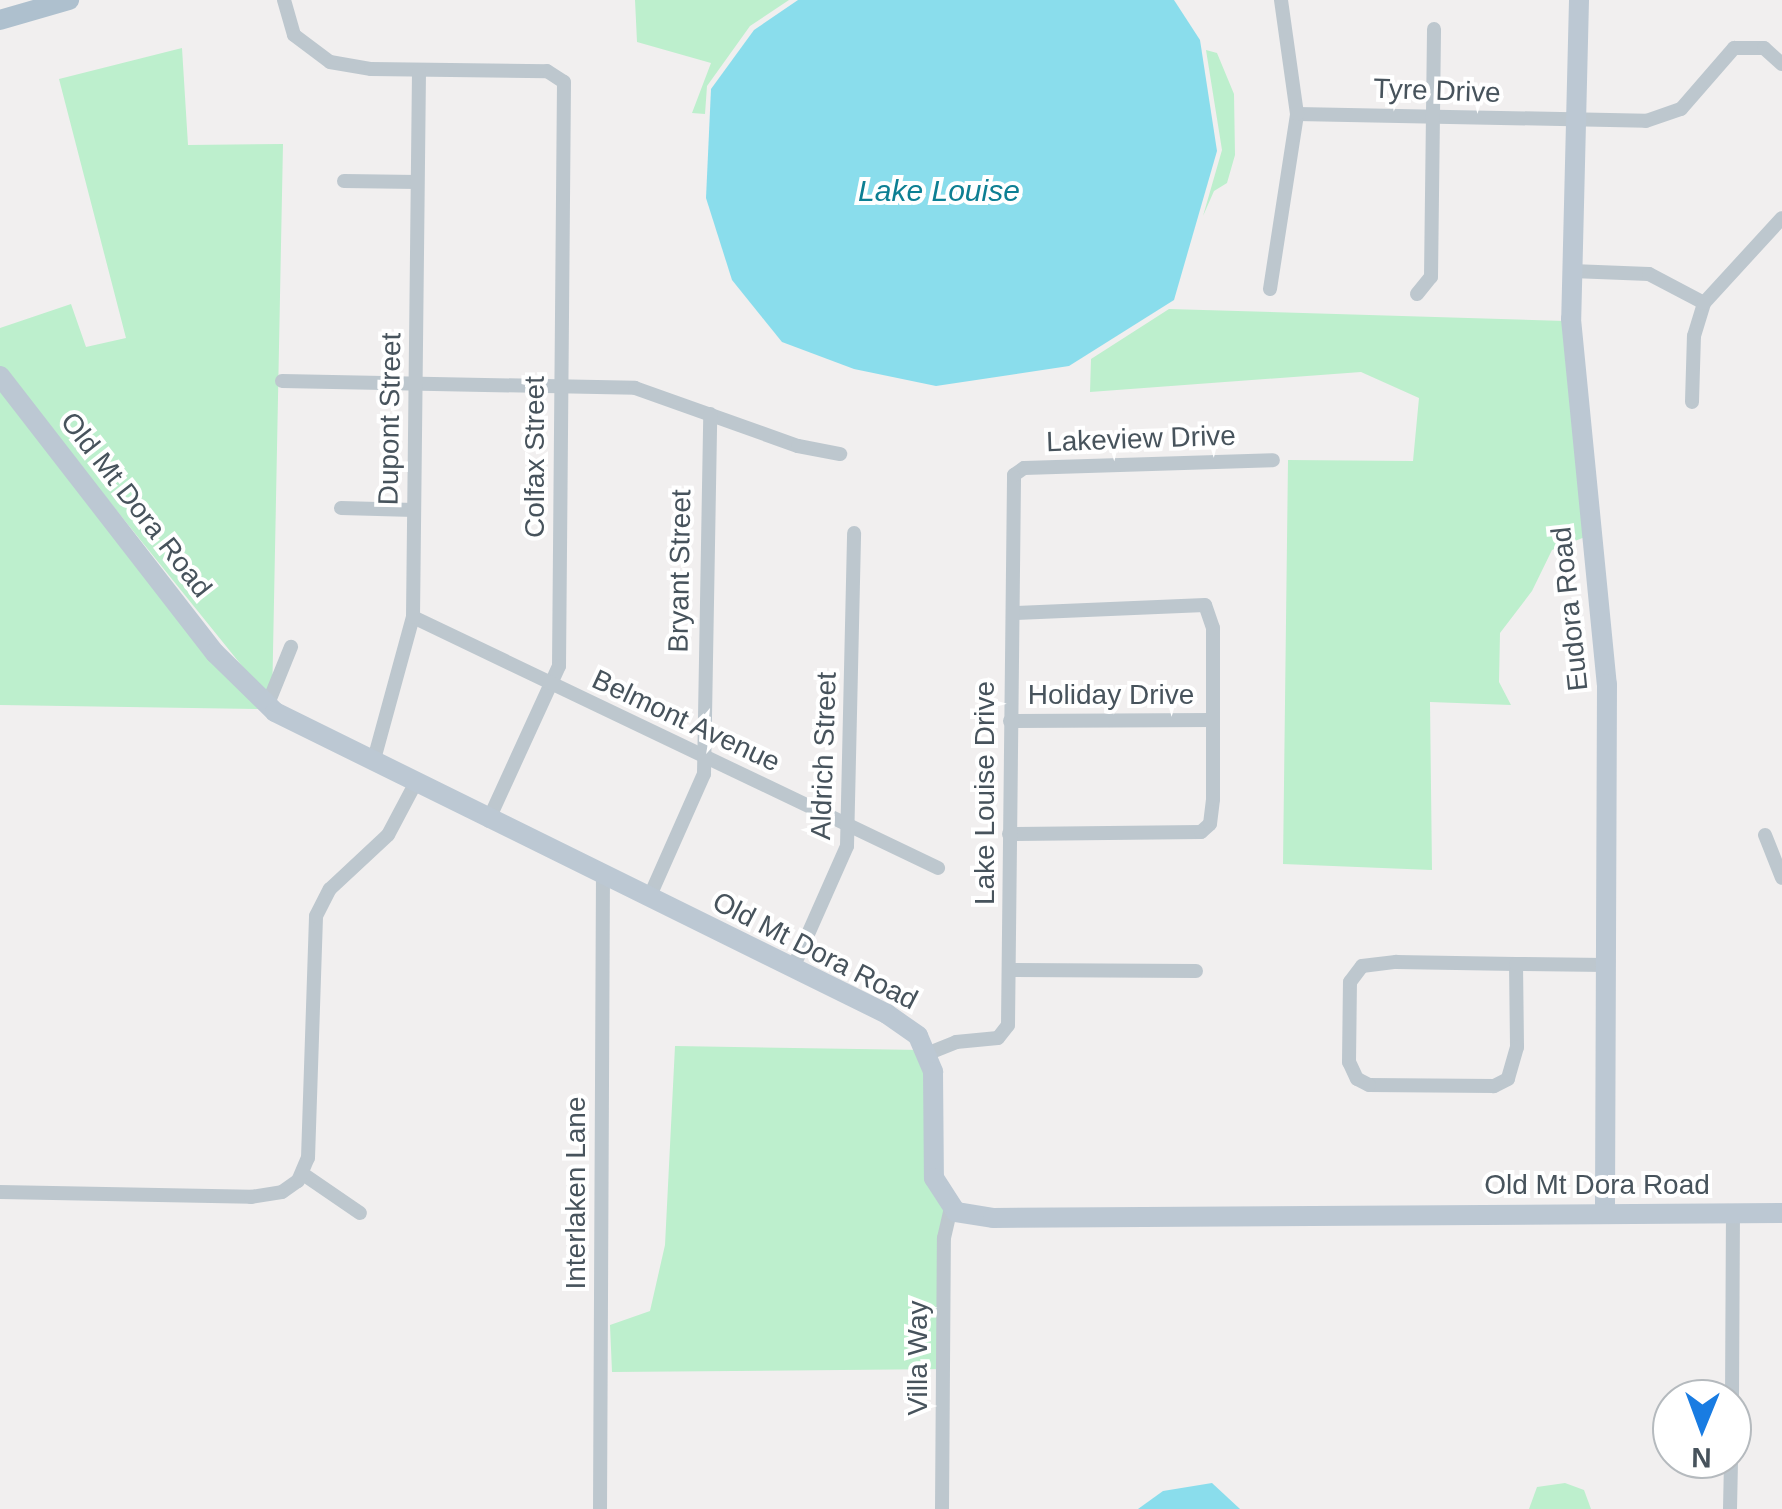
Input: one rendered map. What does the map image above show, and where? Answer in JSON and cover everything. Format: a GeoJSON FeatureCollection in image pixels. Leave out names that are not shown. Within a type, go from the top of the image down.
{"type":"FeatureCollection","features":[{"type":"Feature","properties":{"kind":"main road"},"geometry":{"type":"LineString","coordinates":[[0,20],[69,0]]}},
{"type":"Feature","properties":{"kind":"street"},"geometry":{"type":"LineString","coordinates":[[284,0],[294,35],[322,58],[371,69],[419,70]]}},
{"type":"Feature","properties":{"kind":"street"},"geometry":{"type":"LineString","coordinates":[[1270,290],[1297,114],[1280,0]]}},
{"type":"Feature","properties":{"kind":"street","name":"Eudora Road"},"geometry":{"type":"LineString","coordinates":[[1579,0],[1572,368],[1607,684],[1605,1214]]}},
{"type":"Feature","properties":{"kind":"street"},"geometry":{"type":"LineString","coordinates":[[1417,294],[1432,277],[1434,29]]}},
{"type":"Feature","properties":{"kind":"street","name":"Tyre Drive"},"geometry":{"type":"LineString","coordinates":[[1297,114],[1646,121],[1672,114],[1734,48],[1764,48],[1782,64]]}},
{"type":"Feature","properties":{"kind":"street","name":"Colfax Street"},"geometry":{"type":"LineString","coordinates":[[419,70],[547,71],[562,78],[561,649],[555,688],[488,820]]}},
{"type":"Feature","properties":{"kind":"street","name":"Dupont Street"},"geometry":{"type":"LineString","coordinates":[[373,763],[414,617],[419,70]]}},
{"type":"Feature","properties":{"kind":"street"},"geometry":{"type":"LineString","coordinates":[[344,180],[417,182]]}},
{"type":"Feature","properties":{"kind":"street"},"geometry":{"type":"LineString","coordinates":[[1692,402],[1694,336],[1704,303],[1782,218]]}},
{"type":"Feature","properties":{"kind":"street"},"geometry":{"type":"LineString","coordinates":[[1572,270],[1648,274],[1704,303]]}},
{"type":"Feature","properties":{"kind":"street","name":"Old Mt Dora Road"},"geometry":{"type":"LineString","coordinates":[[0,376],[215,653],[267,706],[415,784],[887,1014],[929,1053]]}},
{"type":"Feature","properties":{"kind":"street"},"geometry":{"type":"LineString","coordinates":[[282,381],[635,388],[840,454]]}},
{"type":"Feature","properties":{"kind":"street","name":"Bryant Street"},"geometry":{"type":"LineString","coordinates":[[648,898],[704,774],[710,414]]}},
{"type":"Feature","properties":{"kind":"street","name":"Lakeview Drive"},"geometry":{"type":"LineString","coordinates":[[1014,475],[1024,468],[1273,460]]}},
{"type":"Feature","properties":{"kind":"street","name":"Lake Louise Drive"},"geometry":{"type":"LineString","coordinates":[[929,1053],[1001,1036],[1009,1016],[1014,475]]}},
{"type":"Feature","properties":{"kind":"street"},"geometry":{"type":"LineString","coordinates":[[341,508],[414,510]]}},
{"type":"Feature","properties":{"kind":"street","name":"Aldrich Street"},"geometry":{"type":"LineString","coordinates":[[793,968],[836,880],[848,828],[854,533]]}},
{"type":"Feature","properties":{"kind":"street"},"geometry":{"type":"LineString","coordinates":[[1009,834],[1163,834],[1201,832],[1210,824],[1213,628],[1205,605],[1015,613]]}},
{"type":"Feature","properties":{"kind":"street","name":"Belmont Avenue"},"geometry":{"type":"LineString","coordinates":[[414,617],[555,688],[938,868]]}},
{"type":"Feature","properties":{"kind":"street"},"geometry":{"type":"LineString","coordinates":[[267,706],[291,646]]}},
{"type":"Feature","properties":{"kind":"street","name":"Holiday Drive"},"geometry":{"type":"LineString","coordinates":[[1010,721],[1212,720]]}},
{"type":"Feature","properties":{"kind":"street"},"geometry":{"type":"LineString","coordinates":[[0,1192],[251,1197],[282,1192],[302,1174],[310,1128],[316,916],[330,890],[388,835],[415,784]]}},
{"type":"Feature","properties":{"kind":"street"},"geometry":{"type":"LineString","coordinates":[[1765,835],[1782,878]]}},
{"type":"Feature","properties":{"kind":"street","name":"Interlaken Lane"},"geometry":{"type":"LineString","coordinates":[[600,1509],[602,876]]}},
{"type":"Feature","properties":{"kind":"street"},"geometry":{"type":"LineString","coordinates":[[1516,964],[1515,1066],[1503,1083],[1370,1085],[1356,1079],[1349,1062],[1350,982],[1356,970],[1382,961],[1606,965]]}},
{"type":"Feature","properties":{"kind":"street"},"geometry":{"type":"LineString","coordinates":[[1010,970],[1196,970]]}},
{"type":"Feature","properties":{"kind":"street"},"geometry":{"type":"LineString","coordinates":[[929,1053],[934,1178],[951,1208]]}},
{"type":"Feature","properties":{"kind":"street"},"geometry":{"type":"LineString","coordinates":[[302,1174],[360,1212]]}},
{"type":"Feature","properties":{"kind":"street","name":"Old Mt Dora Road"},"geometry":{"type":"LineString","coordinates":[[951,1208],[993,1218],[1782,1213]]}},
{"type":"Feature","properties":{"kind":"street","name":"Villa Way"},"geometry":{"type":"LineString","coordinates":[[942,1509],[944,1238],[951,1208]]}},
{"type":"Feature","properties":{"kind":"street"},"geometry":{"type":"LineString","coordinates":[[1732,1379],[1733,1213]]}},
{"type":"Feature","properties":{"kind":"street"},"geometry":{"type":"LineString","coordinates":[[1730,1509],[1731,1479]]}},
{"type":"Feature","properties":{"kind":"green space"},"geometry":{"type":"Polygon","coordinates":[[[635,0],[789,0],[750,26],[707,86],[705,114],[692,113],[711,63],[637,42],[635,0]]]}},
{"type":"Feature","properties":{"kind":"green space"},"geometry":{"type":"Polygon","coordinates":[[[182,48],[188,145],[283,144],[272,703],[0,366],[0,328],[71,304],[86,347],[126,338],[59,79],[182,48]]]}},
{"type":"Feature","properties":{"kind":"green space"},"geometry":{"type":"Polygon","coordinates":[[[1206,50],[1217,53],[1234,94],[1235,155],[1227,183],[1214,191],[1203,216],[1222,150],[1206,50]]]}},
{"type":"Feature","properties":{"kind":"green space"},"geometry":{"type":"Polygon","coordinates":[[[1169,309],[1565,321],[1585,537],[1552,550],[1532,591],[1500,633],[1499,682],[1511,705],[1430,702],[1432,870],[1283,864],[1288,460],[1413,461],[1419,398],[1361,372],[1090,392],[1091,359],[1169,309]]]}},
{"type":"Feature","properties":{"kind":"green space"},"geometry":{"type":"Polygon","coordinates":[[[0,385],[260,709],[0,705],[0,385]]]}},
{"type":"Feature","properties":{"kind":"green space"},"geometry":{"type":"Polygon","coordinates":[[[675,1046],[922,1050],[932,1191],[946,1211],[948,1369],[612,1372],[610,1325],[650,1311],[665,1245],[675,1046]]]}},
{"type":"Feature","properties":{"kind":"green space"},"geometry":{"type":"Polygon","coordinates":[[[1565,1483],[1584,1490],[1591,1509],[1529,1509],[1537,1487],[1565,1483]]]}},
{"type":"Feature","properties":{"kind":"water","name":"Lake Louise"},"geometry":{"type":"Polygon","coordinates":[[[798,0],[1174,0],[1200,40],[1217,151],[1174,300],[1069,366],[936,386],[854,369],[782,342],[732,280],[706,198],[711,89],[754,30],[798,0]]]}},
{"type":"Feature","properties":{"kind":"water"},"geometry":{"type":"Polygon","coordinates":[[[1212,1483],[1240,1509],[1138,1509],[1163,1491],[1212,1483]]]}}]}
